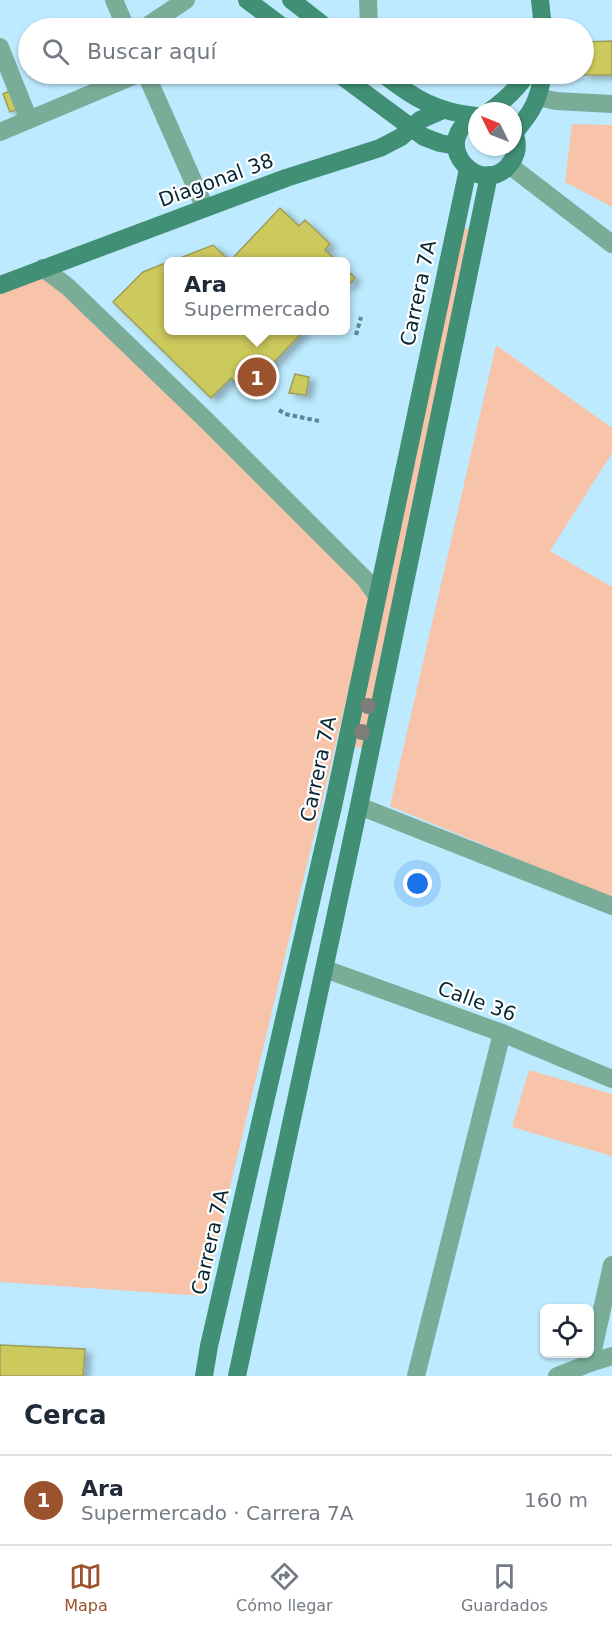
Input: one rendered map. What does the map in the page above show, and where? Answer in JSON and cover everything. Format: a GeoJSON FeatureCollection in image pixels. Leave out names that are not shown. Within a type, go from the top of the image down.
{"type":"FeatureCollection","features":[{"type":"Feature","properties":{"kind":"main road"},"geometry":{"type":"LineString","coordinates":[[247,0],[271,18]]}},
{"type":"Feature","properties":{"kind":"main road"},"geometry":{"type":"LineString","coordinates":[[291,0],[314,18]]}},
{"type":"Feature","properties":{"kind":"main road"},"geometry":{"type":"LineString","coordinates":[[540,0],[542,18]]}},
{"type":"Feature","properties":{"kind":"main road"},"geometry":{"type":"LineString","coordinates":[[352,84],[424,137],[456,146]]}},
{"type":"Feature","properties":{"kind":"main road"},"geometry":{"type":"LineString","coordinates":[[397,84],[421,100],[443,110],[468,115]]}},
{"type":"Feature","properties":{"kind":"main road"},"geometry":{"type":"LineString","coordinates":[[503,102],[520,84]]}},
{"type":"Feature","properties":{"kind":"main road"},"geometry":{"type":"LineString","coordinates":[[522,123],[538,98],[541,84]]}},
{"type":"Feature","properties":{"kind":"main road","name":"Diagonal 38"},"geometry":{"type":"LineString","coordinates":[[0,285],[286,178],[380,148],[401,137],[420,120],[443,110]]}},
{"type":"Feature","properties":{"kind":"main road"},"geometry":{"type":"LineString","coordinates":[[468,121],[457,136],[456,146],[461,163],[468,169],[474,173],[497,174],[509,165],[514,156]]}},
{"type":"Feature","properties":{"kind":"main road","name":"Carrera 7A"},"geometry":{"type":"LineString","coordinates":[[204,1376],[334,802],[468,169]]}},
{"type":"Feature","properties":{"kind":"main road"},"geometry":{"type":"LineString","coordinates":[[237,1376],[325,969],[489,175]]}},
{"type":"Feature","properties":{"kind":"street"},"geometry":{"type":"LineString","coordinates":[[114,0],[122,18]]}},
{"type":"Feature","properties":{"kind":"street"},"geometry":{"type":"LineString","coordinates":[[159,18],[186,0]]}},
{"type":"Feature","properties":{"kind":"street"},"geometry":{"type":"LineString","coordinates":[[368,0],[369,18]]}},
{"type":"Feature","properties":{"kind":"street"},"geometry":{"type":"LineString","coordinates":[[0,47],[29,120]]}},
{"type":"Feature","properties":{"kind":"street"},"geometry":{"type":"LineString","coordinates":[[0,132],[114,84]]}},
{"type":"Feature","properties":{"kind":"street"},"geometry":{"type":"LineString","coordinates":[[150,84],[205,208]]}},
{"type":"Feature","properties":{"kind":"street"},"geometry":{"type":"LineString","coordinates":[[538,98],[612,104]]}},
{"type":"Feature","properties":{"kind":"street"},"geometry":{"type":"LineString","coordinates":[[509,165],[612,243]]}},
{"type":"Feature","properties":{"kind":"street"},"geometry":{"type":"LineString","coordinates":[[44,268],[68,287],[207,421],[365,579],[377,596]]}},
{"type":"Feature","properties":{"kind":"street"},"geometry":{"type":"LineString","coordinates":[[359,806],[612,906]]}},
{"type":"Feature","properties":{"kind":"street","name":"Calle 36"},"geometry":{"type":"LineString","coordinates":[[325,969],[502,1033],[612,1079]]}},
{"type":"Feature","properties":{"kind":"street"},"geometry":{"type":"LineString","coordinates":[[416,1376],[502,1033]]}},
{"type":"Feature","properties":{"kind":"street"},"geometry":{"type":"LineString","coordinates":[[590,1363],[612,1265]]}},
{"type":"Feature","properties":{"kind":"street"},"geometry":{"type":"LineString","coordinates":[[557,1376],[612,1356]]}},
{"type":"Feature","properties":{"kind":"path"},"geometry":{"type":"LineString","coordinates":[[356,335],[361,317]]}},
{"type":"Feature","properties":{"kind":"path"},"geometry":{"type":"LineString","coordinates":[[279,410],[285,414],[319,421]]}},
{"type":"Feature","properties":{"kind":"shaded area"},"geometry":{"type":"Polygon","coordinates":[[[572,124],[612,125],[612,207],[565,182],[572,124]]]}},
{"type":"Feature","properties":{"kind":"shaded area"},"geometry":{"type":"Polygon","coordinates":[[[463,228],[477,231],[366,749],[351,746],[463,228]]]}},
{"type":"Feature","properties":{"kind":"shaded area"},"geometry":{"type":"Polygon","coordinates":[[[43,268],[371,596],[204,1296],[0,1282],[0,285],[43,268]]]}},
{"type":"Feature","properties":{"kind":"shaded area"},"geometry":{"type":"Polygon","coordinates":[[[496,345],[612,428],[612,453],[550,551],[612,587],[612,898],[390,806],[496,345]]]}},
{"type":"Feature","properties":{"kind":"shaded area"},"geometry":{"type":"Polygon","coordinates":[[[529,1070],[612,1094],[612,1156],[512,1127],[529,1070]]]}},
{"type":"Feature","properties":{"kind":"building"},"geometry":{"type":"Polygon","coordinates":[[[612,41],[612,75],[594,75],[594,42],[612,41]]]}},
{"type":"Feature","properties":{"kind":"building"},"geometry":{"type":"Polygon","coordinates":[[[10,91],[18,109],[10,112],[3,94],[10,91]]]}},
{"type":"Feature","properties":{"kind":"building"},"geometry":{"type":"Polygon","coordinates":[[[280,208],[299,226],[305,220],[330,244],[325,250],[333,257],[234,257],[280,208]]]}},
{"type":"Feature","properties":{"kind":"building"},"geometry":{"type":"Polygon","coordinates":[[[213,245],[226,257],[183,257],[213,245]]]}},
{"type":"Feature","properties":{"kind":"building"},"geometry":{"type":"Polygon","coordinates":[[[164,264],[164,335],[300,335],[245,392],[231,378],[211,398],[113,302],[143,272],[164,264]]]}},
{"type":"Feature","properties":{"kind":"building"},"geometry":{"type":"Polygon","coordinates":[[[350,273],[355,278],[350,284],[350,273]]]}},
{"type":"Feature","properties":{"kind":"building"},"geometry":{"type":"Polygon","coordinates":[[[295,374],[309,377],[306,395],[289,393],[295,374]]]}},
{"type":"Feature","properties":{"kind":"building"},"geometry":{"type":"Polygon","coordinates":[[[0,1345],[85,1349],[83,1376],[0,1376],[0,1345]]]}},
{"type":"Feature","properties":{"kind":"place","name":"Ara"},"geometry":{"type":"Point","coordinates":[257,377]}}]}
